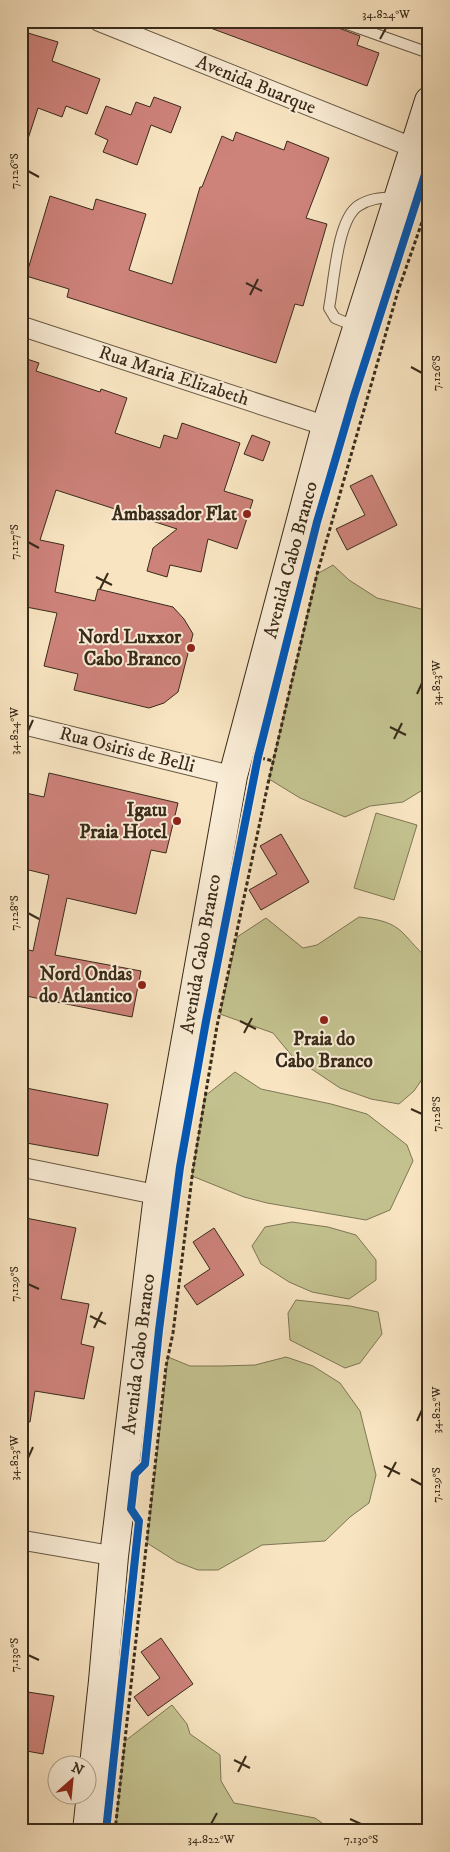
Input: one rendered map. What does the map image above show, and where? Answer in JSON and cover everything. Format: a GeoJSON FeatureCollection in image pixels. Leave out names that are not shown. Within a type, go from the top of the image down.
{"type":"FeatureCollection","features":[{"type":"Feature","properties":{"kind":"main road","name":"Avenida Cabo Branco"},"geometry":{"type":"LineString","coordinates":[[87,1831],[114,1556],[158,1195],[245,771],[326,426],[429,101]]}},
{"type":"Feature","properties":{"kind":"street","name":"Avenida Buarque"},"geometry":{"type":"LineString","coordinates":[[98,21],[414,148]]}},
{"type":"Feature","properties":{"kind":"street","name":"Rua Maria Elizabeth"},"geometry":{"type":"LineString","coordinates":[[21,326],[326,426]]}},
{"type":"Feature","properties":{"kind":"street","name":"Rua Osiris de Belli"},"geometry":{"type":"LineString","coordinates":[[21,724],[245,771]]}},
{"type":"Feature","properties":{"kind":"street"},"geometry":{"type":"LineString","coordinates":[[21,1167],[158,1195]]}},
{"type":"Feature","properties":{"kind":"street"},"geometry":{"type":"LineString","coordinates":[[21,1540],[114,1556]]}},
{"type":"Feature","properties":{"kind":"lane"},"geometry":{"type":"LineString","coordinates":[[339,21],[429,53]]}},
{"type":"Feature","properties":{"kind":"lane"},"geometry":{"type":"LineString","coordinates":[[358,327],[335,318],[329,308],[347,218],[357,207],[373,199],[399,196]]}},
{"type":"Feature","properties":{"kind":"path"},"geometry":{"type":"LineString","coordinates":[[116,1831],[166,1366],[173,1333],[193,1169],[217,1026],[271,770],[317,574],[393,309],[429,202]]}},
{"type":"Feature","properties":{"kind":"path"},"geometry":{"type":"LineString","coordinates":[[245,771],[261,748]]}},
{"type":"Feature","properties":{"kind":"shaded area"},"geometry":{"type":"Polygon","coordinates":[[[333,565],[349,580],[377,598],[429,611],[429,786],[403,802],[370,806],[345,817],[300,798],[269,779],[317,574],[333,565]]]}},
{"type":"Feature","properties":{"kind":"shaded area"},"geometry":{"type":"Polygon","coordinates":[[[376,813],[417,825],[394,900],[354,888],[376,813]]]}},
{"type":"Feature","properties":{"kind":"shaded area"},"geometry":{"type":"Polygon","coordinates":[[[359,917],[385,922],[400,930],[429,960],[429,1069],[414,1091],[399,1104],[371,1099],[340,1088],[292,1056],[273,1033],[220,1014],[237,937],[266,918],[303,948],[317,945],[359,917]]]}},
{"type":"Feature","properties":{"kind":"shaded area"},"geometry":{"type":"Polygon","coordinates":[[[235,1072],[261,1089],[367,1114],[407,1145],[413,1161],[390,1210],[366,1220],[267,1203],[244,1197],[192,1176],[205,1096],[235,1072]]]}},
{"type":"Feature","properties":{"kind":"shaded area"},"geometry":{"type":"Polygon","coordinates":[[[292,1222],[328,1227],[356,1235],[376,1260],[376,1280],[349,1299],[312,1292],[289,1282],[261,1264],[252,1246],[265,1227],[292,1222]]]}},
{"type":"Feature","properties":{"kind":"shaded area"},"geometry":{"type":"Polygon","coordinates":[[[296,1300],[350,1306],[378,1312],[382,1334],[360,1363],[345,1368],[290,1340],[288,1313],[296,1300]]]}},
{"type":"Feature","properties":{"kind":"shaded area"},"geometry":{"type":"Polygon","coordinates":[[[168,1357],[190,1366],[222,1366],[255,1365],[286,1357],[313,1366],[340,1383],[360,1411],[376,1475],[369,1503],[350,1517],[325,1541],[262,1545],[218,1570],[198,1570],[177,1562],[147,1543],[168,1357]]]}},
{"type":"Feature","properties":{"kind":"shaded area"},"geometry":{"type":"Polygon","coordinates":[[[172,1705],[187,1724],[190,1734],[220,1755],[221,1781],[234,1803],[315,1818],[333,1831],[115,1831],[125,1741],[172,1705]]]}},
{"type":"Feature","properties":{"kind":"building"},"geometry":{"type":"Polygon","coordinates":[[[197,21],[332,21],[336,27],[360,36],[357,45],[379,53],[367,86],[197,23],[197,21]]]}},
{"type":"Feature","properties":{"kind":"building"},"geometry":{"type":"Polygon","coordinates":[[[28,33],[58,42],[52,61],[100,79],[87,114],[66,106],[62,117],[38,108],[25,148],[21,147],[21,55],[28,33]]]}},
{"type":"Feature","properties":{"kind":"building"},"geometry":{"type":"Polygon","coordinates":[[[154,97],[181,107],[171,133],[151,125],[137,165],[103,152],[108,140],[95,134],[106,106],[131,115],[136,102],[150,107],[154,97]]]}},
{"type":"Feature","properties":{"kind":"building"},"geometry":{"type":"Polygon","coordinates":[[[236,132],[284,150],[287,141],[329,158],[306,218],[327,224],[303,306],[295,304],[276,363],[67,297],[69,289],[26,276],[50,196],[93,210],[96,199],[146,214],[129,270],[172,284],[200,187],[202,187],[222,136],[233,141],[236,132]]]}},
{"type":"Feature","properties":{"kind":"building"},"geometry":{"type":"Polygon","coordinates":[[[21,357],[39,363],[36,371],[100,392],[101,389],[127,398],[115,433],[160,448],[164,435],[177,439],[182,423],[240,443],[224,491],[253,500],[237,549],[208,539],[201,572],[170,565],[167,577],[147,571],[153,548],[177,529],[56,490],[40,540],[64,545],[55,592],[95,601],[98,589],[173,607],[184,619],[193,634],[178,692],[164,703],[149,708],[74,690],[78,674],[44,666],[57,613],[21,606],[21,357]]]}},
{"type":"Feature","properties":{"kind":"building"},"geometry":{"type":"Polygon","coordinates":[[[252,435],[270,442],[263,461],[244,454],[252,435]]]}},
{"type":"Feature","properties":{"kind":"building"},"geometry":{"type":"Polygon","coordinates":[[[372,475],[397,525],[347,550],[336,529],[365,515],[350,486],[372,475]]]}},
{"type":"Feature","properties":{"kind":"building"},"geometry":{"type":"Polygon","coordinates":[[[49,773],[178,803],[166,853],[151,850],[136,914],[67,898],[55,955],[141,971],[132,1017],[21,995],[21,948],[33,951],[49,875],[21,868],[21,792],[44,797],[49,773]]]}},
{"type":"Feature","properties":{"kind":"building"},"geometry":{"type":"Polygon","coordinates":[[[281,834],[309,882],[261,910],[249,890],[277,874],[260,846],[281,834]]]}},
{"type":"Feature","properties":{"kind":"building"},"geometry":{"type":"Polygon","coordinates":[[[21,1087],[108,1104],[98,1156],[21,1142],[21,1087]]]}},
{"type":"Feature","properties":{"kind":"building"},"geometry":{"type":"Polygon","coordinates":[[[21,1217],[76,1228],[61,1299],[89,1304],[81,1344],[94,1347],[84,1399],[35,1391],[30,1422],[21,1421],[21,1217]]]}},
{"type":"Feature","properties":{"kind":"building"},"geometry":{"type":"Polygon","coordinates":[[[214,1228],[244,1275],[197,1305],[184,1286],[210,1269],[193,1242],[214,1228]]]}},
{"type":"Feature","properties":{"kind":"building"},"geometry":{"type":"Polygon","coordinates":[[[161,1638],[193,1684],[148,1716],[134,1697],[160,1678],[141,1652],[161,1638]]]}},
{"type":"Feature","properties":{"kind":"building"},"geometry":{"type":"Polygon","coordinates":[[[21,1691],[54,1696],[43,1754],[21,1750],[21,1691]]]}},
{"type":"Feature","properties":{"kind":"cycle path"},"geometry":{"type":"LineString","coordinates":[[106,1831],[139,1521],[131,1509],[135,1474],[145,1464],[159,1330],[180,1167],[206,1021],[258,757],[317,522],[354,396],[429,162]]}},
{"type":"Feature","properties":{"kind":"place","name":"Ambassador Flat"},"geometry":{"type":"Point","coordinates":[247,514]}},
{"type":"Feature","properties":{"kind":"place","name":"Nord Luxxor Cabo Branco"},"geometry":{"type":"Point","coordinates":[191,648]}},
{"type":"Feature","properties":{"kind":"place","name":"Igatu Praia Hotel"},"geometry":{"type":"Point","coordinates":[177,821]}},
{"type":"Feature","properties":{"kind":"place","name":"Nord Ondas do Atlantico"},"geometry":{"type":"Point","coordinates":[142,985]}},
{"type":"Feature","properties":{"kind":"place","name":"Praia do Cabo Branco"},"geometry":{"type":"Point","coordinates":[324,1020]}}]}
